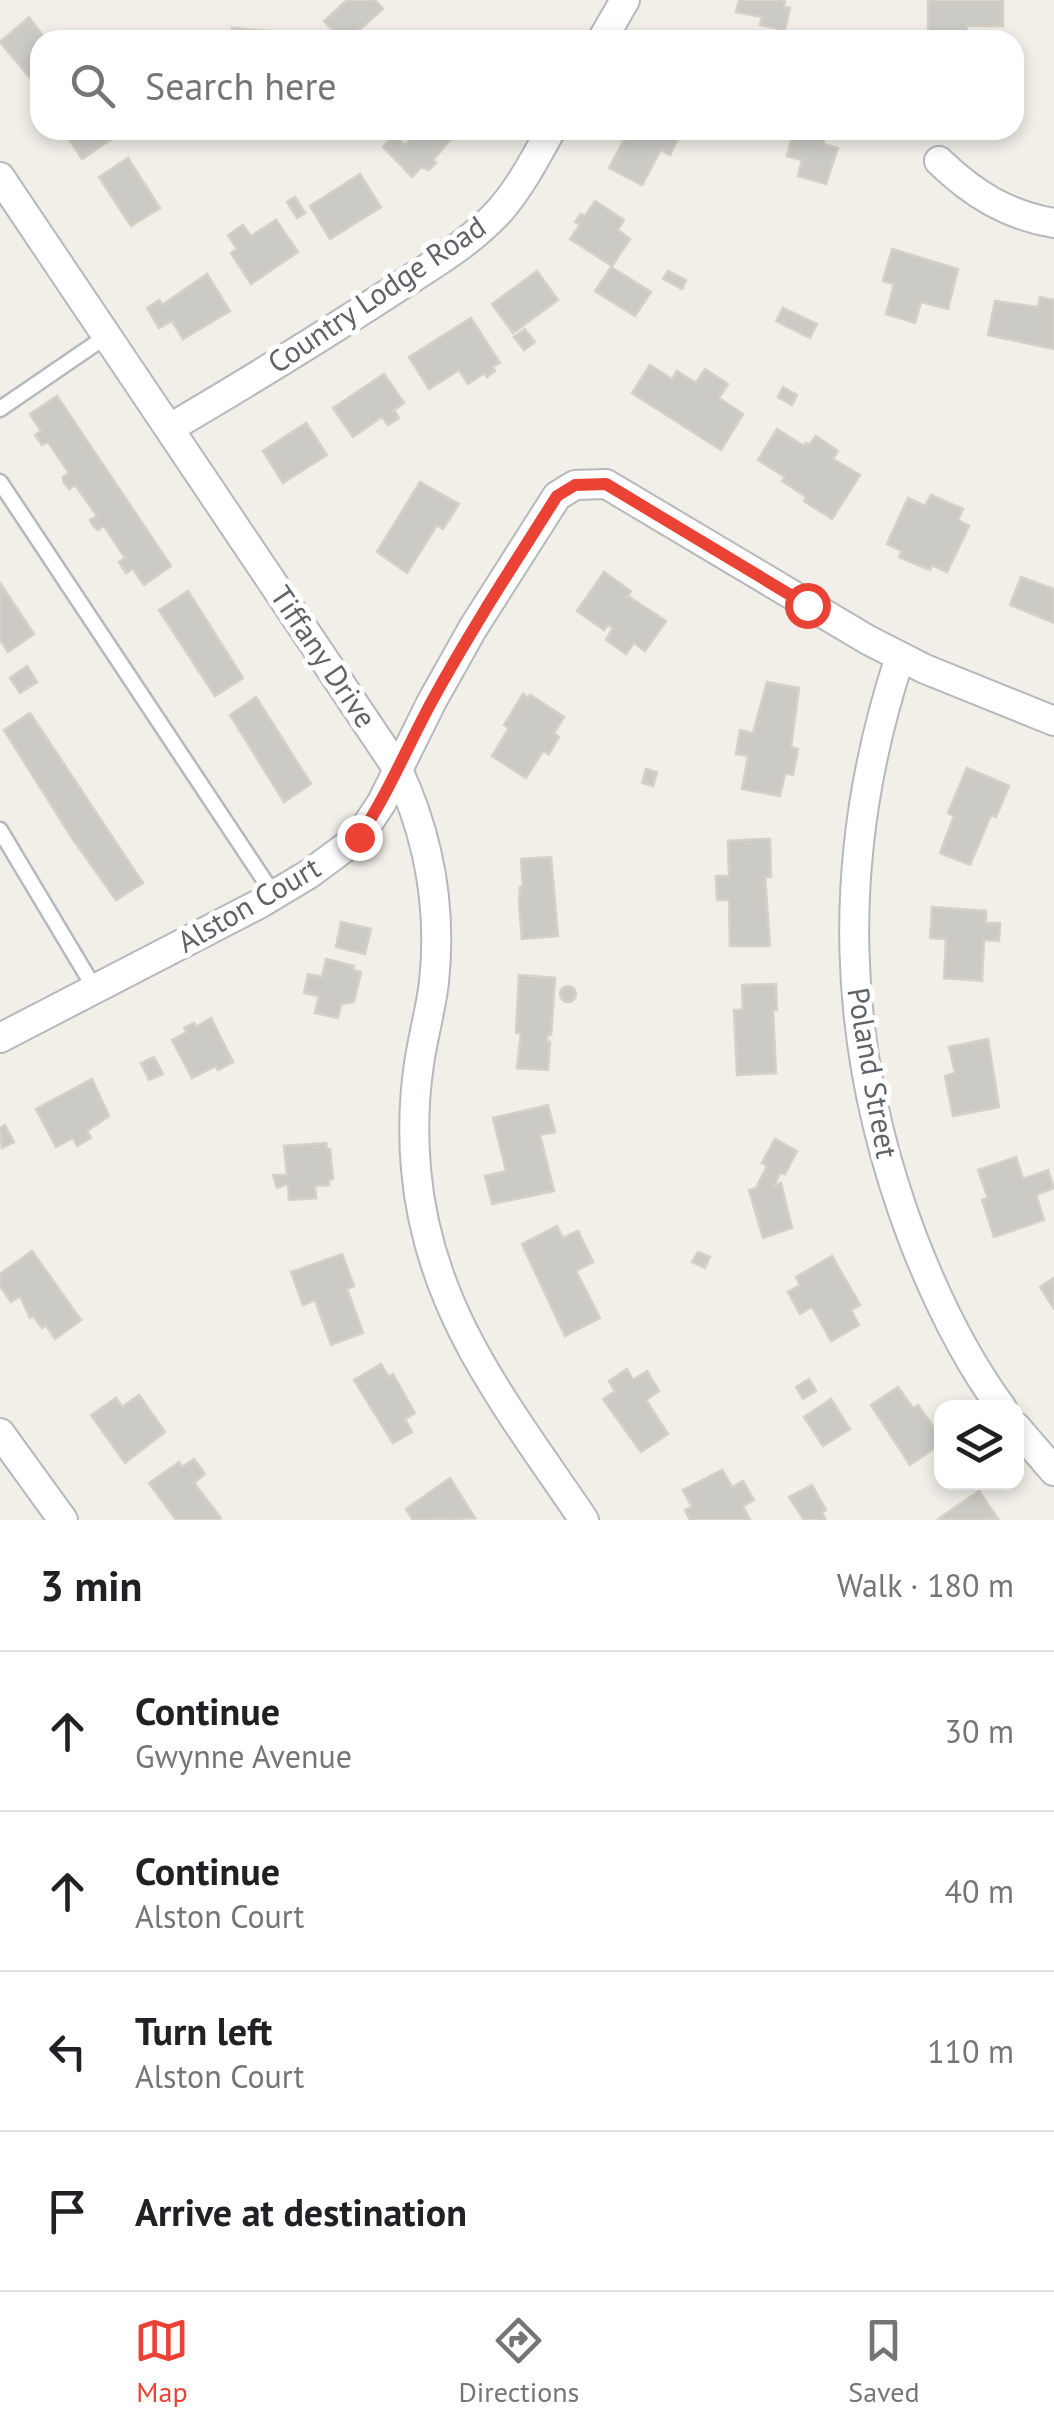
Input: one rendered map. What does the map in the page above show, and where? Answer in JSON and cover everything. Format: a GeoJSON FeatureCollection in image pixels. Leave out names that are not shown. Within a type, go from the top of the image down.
{"type":"FeatureCollection","features":[{"type":"Feature","properties":{"kind":"street"},"geometry":{"type":"LineString","coordinates":[[608,30],[626,0]]}},
{"type":"Feature","properties":{"kind":"street","name":"Country Lodge Road"},"geometry":{"type":"LineString","coordinates":[[170,428],[334,329],[477,232],[520,184],[545,140]]}},
{"type":"Feature","properties":{"kind":"street"},"geometry":{"type":"LineString","coordinates":[[938,161],[958,180],[995,204],[1024,218],[1054,223]]}},
{"type":"Feature","properties":{"kind":"street","name":"Tiffany Drive"},"geometry":{"type":"LineString","coordinates":[[0,177],[397,768],[414,805],[425,838],[435,895],[434,984],[418,1066],[414,1127],[424,1225],[458,1327],[584,1520]]}},
{"type":"Feature","properties":{"kind":"street","name":"Alston Court"},"geometry":{"type":"LineString","coordinates":[[0,1038],[274,895],[359,837],[382,802],[474,628],[557,496],[575,485],[606,484],[900,656],[1054,721]]}},
{"type":"Feature","properties":{"kind":"street","name":"Poland Street"},"geometry":{"type":"LineString","coordinates":[[900,656],[868,774],[852,953],[855,1008],[877,1128],[898,1198],[927,1276],[958,1339],[997,1400]]}},
{"type":"Feature","properties":{"kind":"street"},"geometry":{"type":"LineString","coordinates":[[0,1433],[63,1520]]}},
{"type":"Feature","properties":{"kind":"street"},"geometry":{"type":"LineString","coordinates":[[1024,1436],[1054,1471]]}},
{"type":"Feature","properties":{"kind":"lane"},"geometry":{"type":"LineString","coordinates":[[0,410],[108,336]]}},
{"type":"Feature","properties":{"kind":"lane"},"geometry":{"type":"LineString","coordinates":[[0,482],[274,895]]}},
{"type":"Feature","properties":{"kind":"lane"},"geometry":{"type":"LineString","coordinates":[[0,830],[95,990]]}},
{"type":"Feature","properties":{"kind":"building"},"geometry":{"type":"Polygon","coordinates":[[[347,0],[375,0],[383,9],[359,30],[333,30],[324,21],[347,0]]]}},
{"type":"Feature","properties":{"kind":"building"},"geometry":{"type":"Polygon","coordinates":[[[739,0],[785,0],[784,7],[790,8],[785,30],[760,25],[762,17],[736,12],[739,0]]]}},
{"type":"Feature","properties":{"kind":"building"},"geometry":{"type":"Polygon","coordinates":[[[928,0],[1003,0],[1003,26],[928,30],[928,0]]]}},
{"type":"Feature","properties":{"kind":"building"},"geometry":{"type":"Polygon","coordinates":[[[29,17],[39,30],[30,30],[30,78],[0,42],[29,17]]]}},
{"type":"Feature","properties":{"kind":"building"},"geometry":{"type":"Polygon","coordinates":[[[70,140],[110,140],[82,159],[70,140]]]}},
{"type":"Feature","properties":{"kind":"building"},"geometry":{"type":"Polygon","coordinates":[[[389,140],[400,140],[405,145],[410,140],[450,140],[429,170],[421,167],[412,177],[383,147],[389,140]]]}},
{"type":"Feature","properties":{"kind":"building"},"geometry":{"type":"Polygon","coordinates":[[[624,140],[677,141],[670,155],[661,150],[642,185],[609,168],[624,140]]]}},
{"type":"Feature","properties":{"kind":"building"},"geometry":{"type":"Polygon","coordinates":[[[791,140],[824,140],[823,144],[838,148],[826,184],[798,176],[802,160],[787,156],[791,140]]]}},
{"type":"Feature","properties":{"kind":"building"},"geometry":{"type":"Polygon","coordinates":[[[128,158],[160,208],[131,226],[99,177],[128,158]]]}},
{"type":"Feature","properties":{"kind":"building"},"geometry":{"type":"Polygon","coordinates":[[[360,174],[381,207],[330,239],[310,206],[360,174]]]}},
{"type":"Feature","properties":{"kind":"building"},"geometry":{"type":"Polygon","coordinates":[[[295,197],[305,213],[297,218],[287,202],[295,197]]]}},
{"type":"Feature","properties":{"kind":"building"},"geometry":{"type":"Polygon","coordinates":[[[595,201],[624,220],[618,230],[630,239],[612,266],[570,239],[580,225],[575,222],[581,214],[585,216],[595,201]]]}},
{"type":"Feature","properties":{"kind":"building"},"geometry":{"type":"Polygon","coordinates":[[[276,220],[298,252],[251,284],[231,253],[237,249],[228,235],[243,225],[251,236],[276,220]]]}},
{"type":"Feature","properties":{"kind":"building"},"geometry":{"type":"Polygon","coordinates":[[[892,249],[958,269],[948,309],[921,302],[915,323],[886,314],[894,284],[883,281],[892,249]]]}},
{"type":"Feature","properties":{"kind":"building"},"geometry":{"type":"Polygon","coordinates":[[[611,267],[651,292],[635,316],[595,291],[611,267]]]}},
{"type":"Feature","properties":{"kind":"building"},"geometry":{"type":"Polygon","coordinates":[[[537,271],[558,300],[513,333],[492,304],[537,271]]]}},
{"type":"Feature","properties":{"kind":"building"},"geometry":{"type":"Polygon","coordinates":[[[668,271],[686,280],[682,289],[663,279],[668,271]]]}},
{"type":"Feature","properties":{"kind":"building"},"geometry":{"type":"Polygon","coordinates":[[[207,274],[230,311],[183,339],[172,321],[159,328],[147,308],[159,300],[162,305],[207,274]]]}},
{"type":"Feature","properties":{"kind":"building"},"geometry":{"type":"Polygon","coordinates":[[[1040,297],[1054,300],[1054,349],[988,335],[995,301],[1038,307],[1040,297]]]}},
{"type":"Feature","properties":{"kind":"building"},"geometry":{"type":"Polygon","coordinates":[[[783,308],[817,324],[810,338],[776,321],[783,308]]]}},
{"type":"Feature","properties":{"kind":"building"},"geometry":{"type":"Polygon","coordinates":[[[471,318],[500,363],[492,367],[495,371],[487,377],[484,373],[468,384],[459,370],[429,389],[409,357],[471,318]]]}},
{"type":"Feature","properties":{"kind":"building"},"geometry":{"type":"Polygon","coordinates":[[[525,329],[535,342],[524,350],[514,337],[525,329]]]}},
{"type":"Feature","properties":{"kind":"building"},"geometry":{"type":"Polygon","coordinates":[[[650,365],[672,379],[677,371],[696,383],[705,369],[728,384],[719,398],[743,414],[721,450],[632,393],[650,365]]]}},
{"type":"Feature","properties":{"kind":"building"},"geometry":{"type":"Polygon","coordinates":[[[384,374],[404,403],[394,410],[399,418],[388,425],[382,417],[353,437],[333,408],[384,374]]]}},
{"type":"Feature","properties":{"kind":"building"},"geometry":{"type":"Polygon","coordinates":[[[783,387],[797,395],[792,405],[778,397],[783,387]]]}},
{"type":"Feature","properties":{"kind":"building"},"geometry":{"type":"Polygon","coordinates":[[[57,396],[171,566],[144,585],[133,569],[126,573],[119,562],[125,558],[104,526],[98,530],[93,526],[90,520],[97,516],[75,485],[69,489],[64,483],[63,477],[69,473],[48,442],[42,445],[35,435],[41,431],[30,414],[57,396]]]}},
{"type":"Feature","properties":{"kind":"building"},"geometry":{"type":"Polygon","coordinates":[[[306,423],[327,455],[283,483],[263,451],[306,423]]]}},
{"type":"Feature","properties":{"kind":"building"},"geometry":{"type":"Polygon","coordinates":[[[777,429],[804,446],[816,436],[838,451],[833,459],[860,475],[832,519],[804,501],[806,497],[782,481],[785,477],[758,460],[777,429]]]}},
{"type":"Feature","properties":{"kind":"building"},"geometry":{"type":"Polygon","coordinates":[[[420,482],[459,504],[443,529],[437,525],[407,573],[377,552],[420,482]]]}},
{"type":"Feature","properties":{"kind":"building"},"geometry":{"type":"Polygon","coordinates":[[[931,495],[963,509],[958,520],[969,526],[947,572],[932,565],[930,570],[899,557],[902,551],[887,544],[908,498],[925,506],[931,495]]]}},
{"type":"Feature","properties":{"kind":"building"},"geometry":{"type":"Polygon","coordinates":[[[604,572],[631,591],[628,596],[666,621],[645,651],[634,643],[626,654],[606,640],[613,628],[608,625],[604,630],[577,611],[604,572]]]}},
{"type":"Feature","properties":{"kind":"building"},"geometry":{"type":"Polygon","coordinates":[[[1021,577],[1054,589],[1054,623],[1010,605],[1021,577]]]}},
{"type":"Feature","properties":{"kind":"building"},"geometry":{"type":"Polygon","coordinates":[[[0,583],[34,634],[8,652],[0,640],[0,583]]]}},
{"type":"Feature","properties":{"kind":"building"},"geometry":{"type":"Polygon","coordinates":[[[188,591],[243,678],[215,696],[159,610],[188,591]]]}},
{"type":"Feature","properties":{"kind":"building"},"geometry":{"type":"Polygon","coordinates":[[[27,666],[37,682],[20,693],[10,678],[27,666]]]}},
{"type":"Feature","properties":{"kind":"building"},"geometry":{"type":"Polygon","coordinates":[[[767,682],[799,688],[791,747],[798,749],[793,775],[785,773],[780,796],[742,789],[748,756],[736,754],[740,730],[753,733],[767,682]]]}},
{"type":"Feature","properties":{"kind":"building"},"geometry":{"type":"Polygon","coordinates":[[[523,694],[564,717],[554,733],[559,737],[549,754],[543,751],[526,778],[492,756],[509,728],[504,725],[523,694]]]}},
{"type":"Feature","properties":{"kind":"building"},"geometry":{"type":"Polygon","coordinates":[[[256,697],[311,784],[284,802],[230,715],[256,697]]]}},
{"type":"Feature","properties":{"kind":"building"},"geometry":{"type":"Polygon","coordinates":[[[30,713],[143,883],[116,900],[4,730],[30,713]]]}},
{"type":"Feature","properties":{"kind":"building"},"geometry":{"type":"Polygon","coordinates":[[[967,768],[1009,786],[996,817],[991,815],[970,865],[940,853],[954,816],[948,813],[967,768]]]}},
{"type":"Feature","properties":{"kind":"building"},"geometry":{"type":"Polygon","coordinates":[[[646,769],[657,772],[653,786],[642,783],[646,769]]]}},
{"type":"Feature","properties":{"kind":"building"},"geometry":{"type":"Polygon","coordinates":[[[770,839],[771,877],[765,877],[770,946],[730,946],[729,900],[717,900],[716,876],[729,876],[728,841],[770,839]]]}},
{"type":"Feature","properties":{"kind":"building"},"geometry":{"type":"Polygon","coordinates":[[[551,857],[558,936],[522,939],[521,859],[551,857]]]}},
{"type":"Feature","properties":{"kind":"building"},"geometry":{"type":"Polygon","coordinates":[[[932,907],[986,911],[986,923],[1000,923],[999,941],[984,940],[982,981],[944,978],[946,939],[930,938],[932,907]]]}},
{"type":"Feature","properties":{"kind":"building"},"geometry":{"type":"Polygon","coordinates":[[[341,922],[371,929],[365,954],[336,947],[341,922]]]}},
{"type":"Feature","properties":{"kind":"building"},"geometry":{"type":"Polygon","coordinates":[[[326,959],[354,966],[353,970],[361,972],[354,1002],[341,1004],[338,1018],[315,1013],[319,996],[304,993],[308,974],[322,977],[326,959]]]}},
{"type":"Feature","properties":{"kind":"building"},"geometry":{"type":"Polygon","coordinates":[[[519,975],[555,978],[551,1035],[548,1034],[547,1042],[548,1070],[517,1068],[521,1033],[516,1033],[519,975]]]}},
{"type":"Feature","properties":{"kind":"building"},"geometry":{"type":"Polygon","coordinates":[[[776,984],[776,1073],[737,1075],[734,1010],[743,1010],[742,985],[776,984]]]}},
{"type":"Feature","properties":{"kind":"building"},"geometry":{"type":"Polygon","coordinates":[[[568,986],[576,994],[568,1002],[560,994],[568,986]]]}},
{"type":"Feature","properties":{"kind":"building"},"geometry":{"type":"Polygon","coordinates":[[[211,1018],[233,1062],[192,1078],[172,1040],[187,1032],[184,1028],[194,1023],[196,1027],[211,1018]]]}},
{"type":"Feature","properties":{"kind":"building"},"geometry":{"type":"Polygon","coordinates":[[[988,1039],[999,1107],[953,1116],[945,1076],[955,1073],[949,1047],[988,1039]]]}},
{"type":"Feature","properties":{"kind":"building"},"geometry":{"type":"Polygon","coordinates":[[[154,1057],[163,1074],[149,1080],[141,1063],[154,1057]]]}},
{"type":"Feature","properties":{"kind":"building"},"geometry":{"type":"Polygon","coordinates":[[[92,1079],[109,1116],[87,1131],[91,1138],[77,1146],[73,1138],[56,1147],[36,1109],[92,1079]]]}},
{"type":"Feature","properties":{"kind":"building"},"geometry":{"type":"Polygon","coordinates":[[[548,1105],[555,1132],[540,1135],[554,1191],[492,1204],[485,1176],[506,1171],[493,1118],[548,1105]]]}},
{"type":"Feature","properties":{"kind":"building"},"geometry":{"type":"Polygon","coordinates":[[[5,1125],[14,1142],[2,1148],[0,1128],[5,1125]]]}},
{"type":"Feature","properties":{"kind":"building"},"geometry":{"type":"Polygon","coordinates":[[[775,1139],[797,1151],[774,1186],[781,1183],[792,1228],[763,1238],[749,1190],[756,1188],[767,1166],[762,1163],[775,1139]]]}},
{"type":"Feature","properties":{"kind":"building"},"geometry":{"type":"Polygon","coordinates":[[[326,1143],[333,1179],[329,1185],[315,1186],[316,1198],[289,1200],[288,1184],[277,1188],[273,1175],[287,1175],[284,1146],[326,1143]]]}},
{"type":"Feature","properties":{"kind":"building"},"geometry":{"type":"Polygon","coordinates":[[[1016,1157],[1023,1179],[1048,1170],[1054,1188],[1036,1195],[1044,1220],[994,1237],[982,1200],[988,1198],[978,1170],[1016,1157]]]}},
{"type":"Feature","properties":{"kind":"building"},"geometry":{"type":"Polygon","coordinates":[[[557,1226],[563,1238],[578,1231],[593,1262],[576,1271],[600,1318],[565,1336],[522,1244],[557,1226]]]}},
{"type":"Feature","properties":{"kind":"building"},"geometry":{"type":"Polygon","coordinates":[[[32,1251],[81,1320],[55,1339],[46,1325],[42,1328],[33,1316],[30,1318],[20,1296],[11,1302],[0,1286],[0,1274],[32,1251]]]}},
{"type":"Feature","properties":{"kind":"building"},"geometry":{"type":"Polygon","coordinates":[[[698,1252],[710,1257],[705,1268],[692,1262],[698,1252]]]}},
{"type":"Feature","properties":{"kind":"building"},"geometry":{"type":"Polygon","coordinates":[[[342,1254],[354,1286],[347,1289],[363,1333],[331,1345],[315,1300],[303,1305],[291,1272],[342,1254]]]}},
{"type":"Feature","properties":{"kind":"building"},"geometry":{"type":"Polygon","coordinates":[[[832,1256],[860,1305],[851,1310],[859,1325],[831,1341],[812,1307],[800,1314],[788,1292],[800,1285],[796,1277],[832,1256]]]}},
{"type":"Feature","properties":{"kind":"building"},"geometry":{"type":"Polygon","coordinates":[[[1054,1278],[1054,1309],[1040,1287],[1054,1278]]]}},
{"type":"Feature","properties":{"kind":"building"},"geometry":{"type":"Polygon","coordinates":[[[381,1364],[389,1377],[393,1374],[415,1413],[405,1419],[412,1432],[393,1443],[354,1380],[381,1364]]]}},
{"type":"Feature","properties":{"kind":"building"},"geometry":{"type":"Polygon","coordinates":[[[627,1369],[633,1380],[647,1371],[659,1391],[646,1400],[668,1434],[641,1452],[603,1399],[615,1391],[609,1381],[627,1369]]]}},
{"type":"Feature","properties":{"kind":"building"},"geometry":{"type":"Polygon","coordinates":[[[809,1379],[816,1391],[803,1399],[796,1387],[809,1379]]]}},
{"type":"Feature","properties":{"kind":"building"},"geometry":{"type":"Polygon","coordinates":[[[898,1387],[913,1408],[918,1405],[934,1428],[934,1448],[910,1465],[871,1405],[898,1387]]]}},
{"type":"Feature","properties":{"kind":"building"},"geometry":{"type":"Polygon","coordinates":[[[139,1395],[165,1432],[125,1463],[91,1415],[116,1398],[122,1407],[139,1395]]]}},
{"type":"Feature","properties":{"kind":"building"},"geometry":{"type":"Polygon","coordinates":[[[831,1399],[850,1429],[823,1446],[804,1417],[831,1399]]]}},
{"type":"Feature","properties":{"kind":"building"},"geometry":{"type":"Polygon","coordinates":[[[194,1459],[205,1474],[194,1483],[221,1518],[218,1520],[176,1520],[149,1483],[179,1462],[182,1467],[194,1459]]]}},
{"type":"Feature","properties":{"kind":"building"},"geometry":{"type":"Polygon","coordinates":[[[722,1470],[732,1487],[743,1481],[754,1500],[743,1506],[750,1520],[690,1520],[685,1510],[692,1507],[683,1490],[722,1470]]]}},
{"type":"Feature","properties":{"kind":"building"},"geometry":{"type":"Polygon","coordinates":[[[450,1478],[475,1518],[413,1520],[406,1509],[450,1478]]]}},
{"type":"Feature","properties":{"kind":"building"},"geometry":{"type":"Polygon","coordinates":[[[812,1485],[826,1510],[822,1513],[826,1520],[804,1520],[789,1497],[812,1485]]]}},
{"type":"Feature","properties":{"kind":"building"},"geometry":{"type":"Polygon","coordinates":[[[979,1491],[998,1519],[938,1519],[979,1491]]]}},
{"type":"Feature","properties":{"kind":"route"},"geometry":{"type":"LineString","coordinates":[[359,837],[382,802],[432,701],[474,628],[557,496],[575,485],[606,484],[807,605]]}}]}
